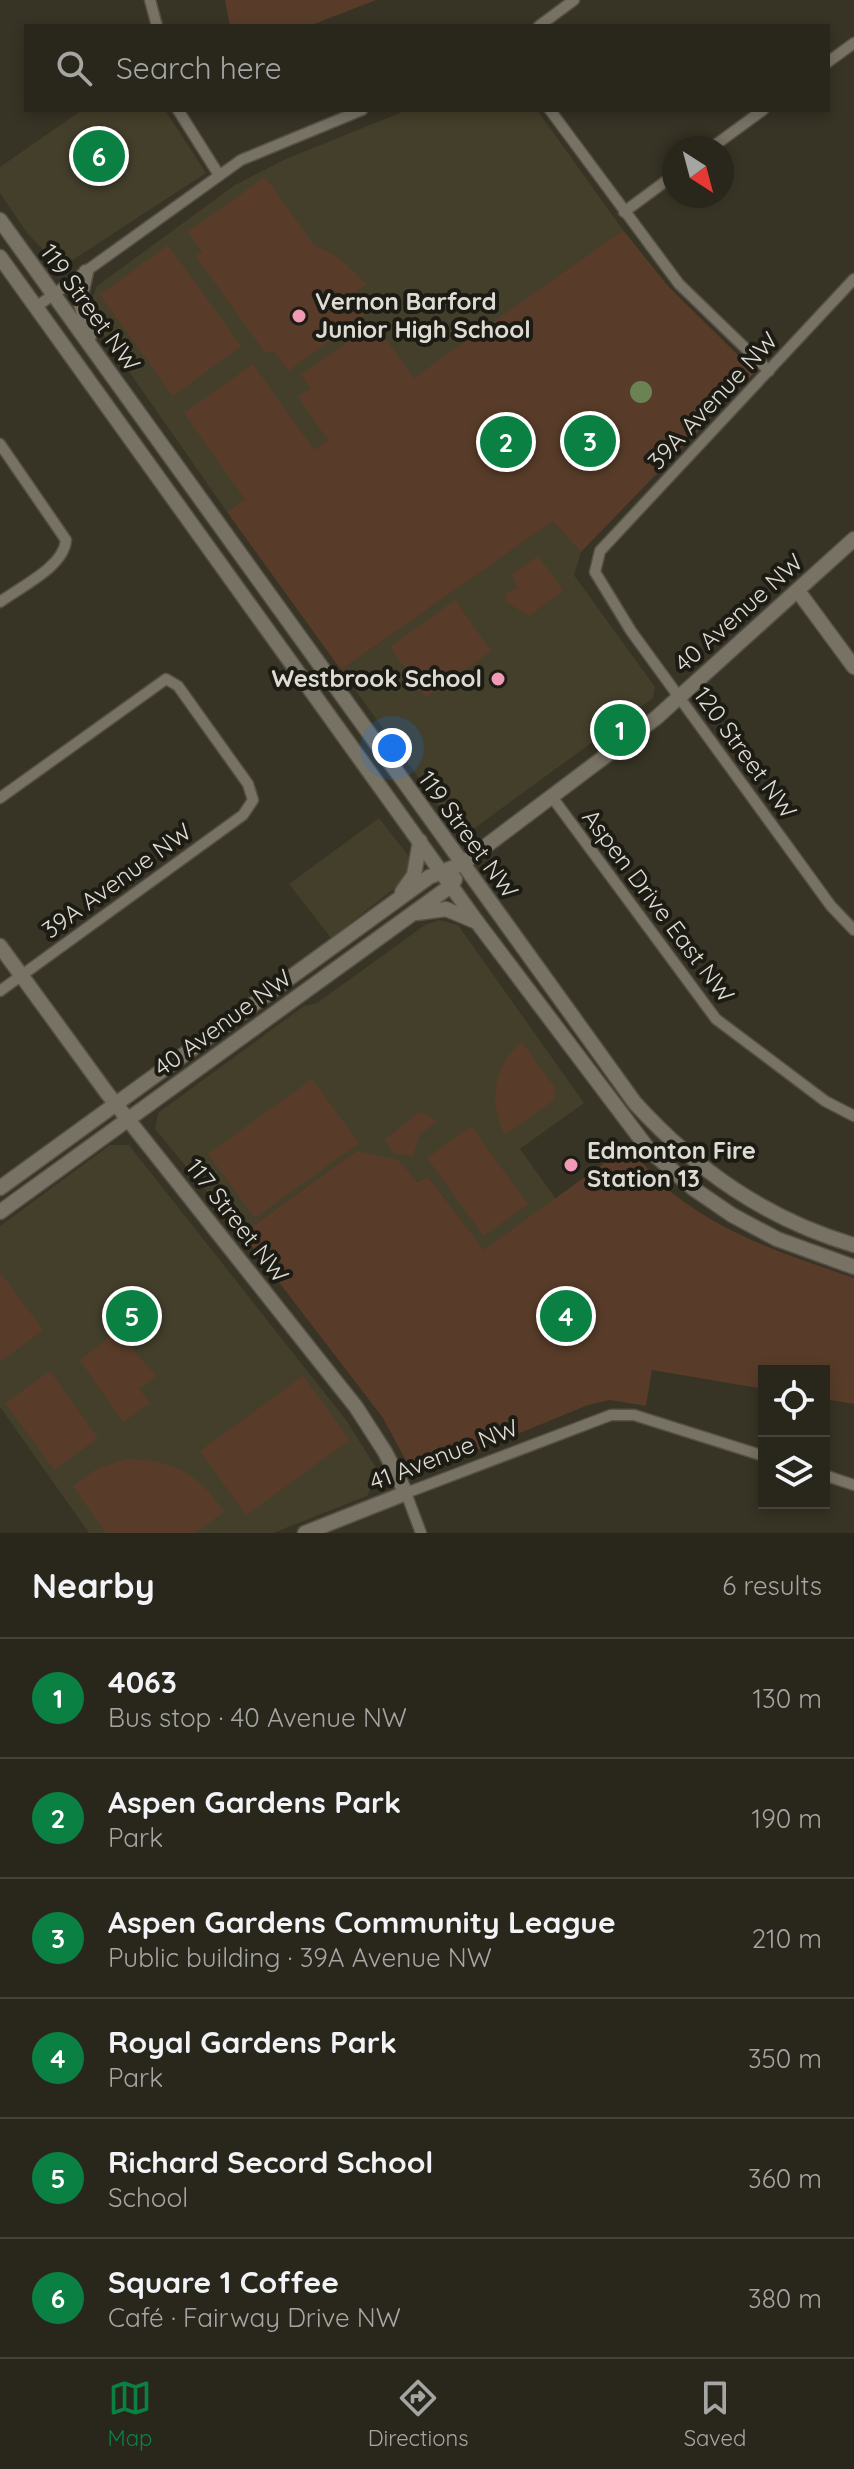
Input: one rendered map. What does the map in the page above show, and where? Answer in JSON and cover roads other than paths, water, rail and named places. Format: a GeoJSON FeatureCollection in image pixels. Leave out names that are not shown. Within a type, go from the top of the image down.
{"type":"FeatureCollection","features":[{"type":"Feature","properties":{"kind":"main road","name":"119 Street NW"},"geometry":{"type":"LineString","coordinates":[[0,220],[635,1103],[708,1173],[744,1198],[783,1219],[854,1245]]}},
{"type":"Feature","properties":{"kind":"main road","name":"119 Street NW"},"geometry":{"type":"LineString","coordinates":[[0,257],[477,922],[649,1150],[694,1189],[732,1215],[777,1239],[854,1267]]}},
{"type":"Feature","properties":{"kind":"main road"},"geometry":{"type":"LineString","coordinates":[[86,272],[80,299],[92,348]]}},
{"type":"Feature","properties":{"kind":"main road","name":"40 Avenue NW"},"geometry":{"type":"LineString","coordinates":[[0,1188],[441,870],[462,864],[552,797],[680,697],[854,539]]}},
{"type":"Feature","properties":{"kind":"main road"},"geometry":{"type":"LineString","coordinates":[[798,591],[854,667]]}},
{"type":"Feature","properties":{"kind":"main road"},"geometry":{"type":"LineString","coordinates":[[393,904],[414,875],[420,841]]}},
{"type":"Feature","properties":{"kind":"main road","name":"40 Avenue NW"},"geometry":{"type":"LineString","coordinates":[[0,1212],[452,885],[462,864]]}},
{"type":"Feature","properties":{"kind":"main road"},"geometry":{"type":"LineString","coordinates":[[413,914],[446,909],[477,922]]}},
{"type":"Feature","properties":{"kind":"main road","name":"117 Street NW"},"geometry":{"type":"LineString","coordinates":[[0,946],[116,1104],[356,1407],[385,1452],[406,1493]]}},
{"type":"Feature","properties":{"kind":"main road","name":"41 Avenue NW"},"geometry":{"type":"LineString","coordinates":[[305,1533],[406,1493]]}},
{"type":"Feature","properties":{"kind":"street"},"geometry":{"type":"LineString","coordinates":[[150,0],[156,24]]}},
{"type":"Feature","properties":{"kind":"street"},"geometry":{"type":"LineString","coordinates":[[542,24],[574,0]]}},
{"type":"Feature","properties":{"kind":"street"},"geometry":{"type":"LineString","coordinates":[[830,61],[854,43]]}},
{"type":"Feature","properties":{"kind":"street"},"geometry":{"type":"LineString","coordinates":[[179,112],[219,175]]}},
{"type":"Feature","properties":{"kind":"street"},"geometry":{"type":"LineString","coordinates":[[36,307],[219,175],[268,146],[357,112]]}},
{"type":"Feature","properties":{"kind":"street"},"geometry":{"type":"LineString","coordinates":[[551,112],[688,295],[769,371]]}},
{"type":"Feature","properties":{"kind":"street"},"geometry":{"type":"LineString","coordinates":[[727,136],[760,112]]}},
{"type":"Feature","properties":{"kind":"street"},"geometry":{"type":"LineString","coordinates":[[624,212],[662,184]]}},
{"type":"Feature","properties":{"kind":"street","name":"39A Avenue NW"},"geometry":{"type":"LineString","coordinates":[[600,551],[854,279]]}},
{"type":"Feature","properties":{"kind":"street"},"geometry":{"type":"LineString","coordinates":[[0,444],[60,528],[65,547],[54,563],[0,602]]}},
{"type":"Feature","properties":{"kind":"street","name":"120 Street NW"},"geometry":{"type":"LineString","coordinates":[[600,551],[595,572],[631,631],[831,906],[854,930]]}},
{"type":"Feature","properties":{"kind":"street","name":"39A Avenue NW"},"geometry":{"type":"LineString","coordinates":[[0,798],[166,679],[178,686],[248,784],[253,800],[243,815],[0,991]]}},
{"type":"Feature","properties":{"kind":"street","name":"Aspen Drive East NW"},"geometry":{"type":"LineString","coordinates":[[552,797],[716,1019],[825,1101],[854,1116]]}},
{"type":"Feature","properties":{"kind":"street","name":"41 Avenue NW"},"geometry":{"type":"LineString","coordinates":[[406,1493],[598,1419],[634,1415],[758,1454]]}},
{"type":"Feature","properties":{"kind":"street"},"geometry":{"type":"LineString","coordinates":[[830,1477],[854,1485]]}},
{"type":"Feature","properties":{"kind":"street","name":"117 Street NW"},"geometry":{"type":"LineString","coordinates":[[406,1493],[421,1533]]}},
{"type":"Feature","properties":{"kind":"place","name":"Square 1 Coffee"},"geometry":{"type":"Point","coordinates":[99,156]}},
{"type":"Feature","properties":{"kind":"place","name":"Vernon Barford Junior High School"},"geometry":{"type":"Point","coordinates":[299,316]}},
{"type":"Feature","properties":{"kind":"place","name":"Aspen Gardens Community League"},"geometry":{"type":"Point","coordinates":[590,441]}},
{"type":"Feature","properties":{"kind":"place","name":"Aspen Gardens Park"},"geometry":{"type":"Point","coordinates":[506,442]}},
{"type":"Feature","properties":{"kind":"place","name":"Westbrook School"},"geometry":{"type":"Point","coordinates":[498,679]}},
{"type":"Feature","properties":{"kind":"place","name":"4063"},"geometry":{"type":"Point","coordinates":[620,730]}},
{"type":"Feature","properties":{"kind":"place","name":"Edmonton Fire Station 13"},"geometry":{"type":"Point","coordinates":[571,1165]}},
{"type":"Feature","properties":{"kind":"place","name":"Richard Secord School"},"geometry":{"type":"Point","coordinates":[132,1316]}},
{"type":"Feature","properties":{"kind":"place","name":"Royal Gardens Park"},"geometry":{"type":"Point","coordinates":[566,1316]}}]}
